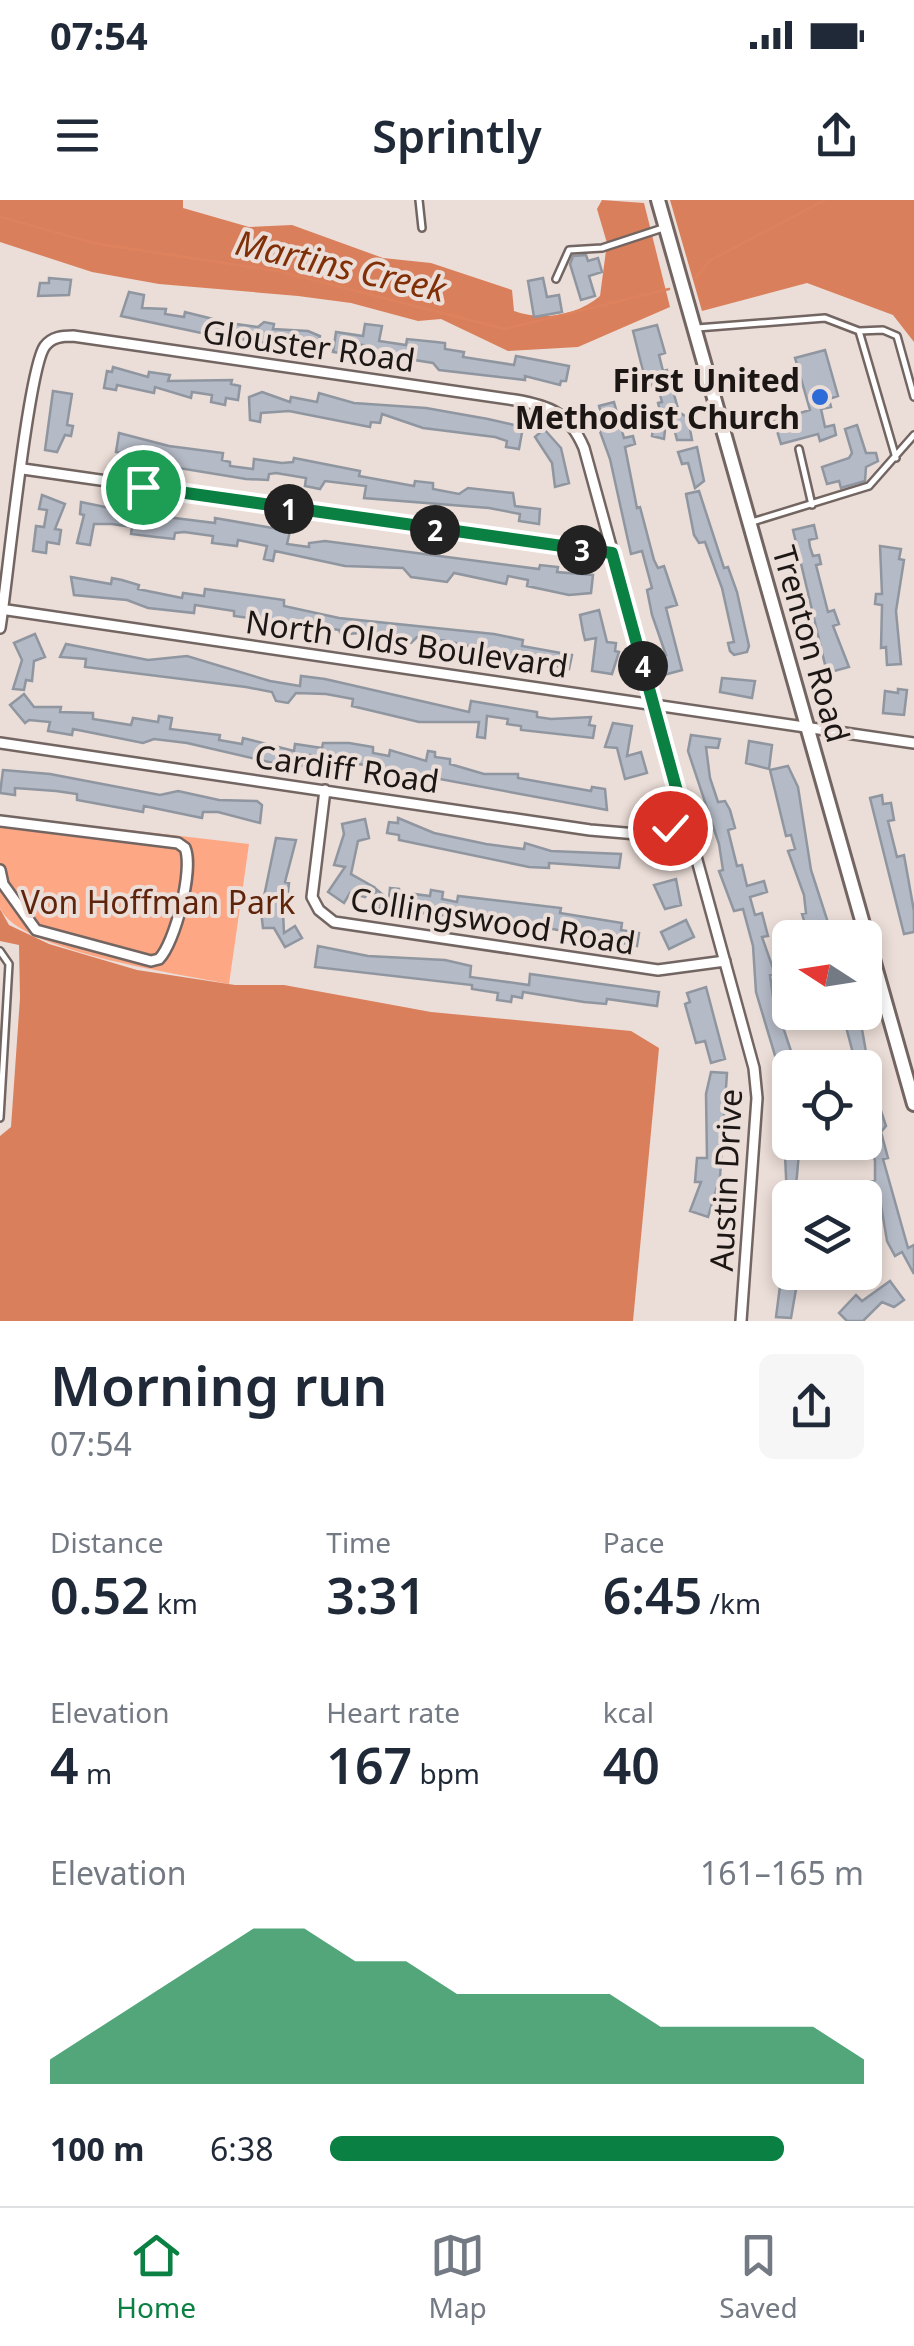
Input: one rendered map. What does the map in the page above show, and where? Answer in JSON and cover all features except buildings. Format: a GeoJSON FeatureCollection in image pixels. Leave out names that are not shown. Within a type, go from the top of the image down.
{"type":"FeatureCollection","features":[{"type":"Feature","properties":{"kind":"main road","name":"Trenton Road"},"geometry":{"type":"LineString","coordinates":[[658,200],[914,1104]]}},
{"type":"Feature","properties":{"kind":"street","name":"Glouster Road"},"geometry":{"type":"LineString","coordinates":[[23,470],[39,362],[50,342],[73,336],[515,400],[561,413]]}},
{"type":"Feature","properties":{"kind":"street","name":"Austin Drive"},"geometry":{"type":"LineString","coordinates":[[561,413],[584,448],[754,1068],[758,1098],[742,1321]]}},
{"type":"Feature","properties":{"kind":"street"},"geometry":{"type":"LineString","coordinates":[[0,628],[23,470],[612,553]]}},
{"type":"Feature","properties":{"kind":"street","name":"North Olds Boulevard"},"geometry":{"type":"LineString","coordinates":[[1,609],[914,742]]}},
{"type":"Feature","properties":{"kind":"street","name":"Cardiff Road"},"geometry":{"type":"LineString","coordinates":[[0,743],[617,833],[653,832],[686,824]]}},
{"type":"Feature","properties":{"kind":"street","name":"Collingswood Road"},"geometry":{"type":"LineString","coordinates":[[325,790],[312,897],[318,910],[334,922],[658,970],[725,961]]}},
{"type":"Feature","properties":{"kind":"street"},"geometry":{"type":"LineString","coordinates":[[0,821],[178,844],[185,848],[189,867],[170,945],[159,959],[151,961],[36,930],[2,884],[0,870]]}},
{"type":"Feature","properties":{"kind":"lane"},"geometry":{"type":"LineString","coordinates":[[419,200],[422,228]]}},
{"type":"Feature","properties":{"kind":"lane"},"geometry":{"type":"LineString","coordinates":[[556,279],[569,250],[602,248],[666,227]]}},
{"type":"Feature","properties":{"kind":"lane"},"geometry":{"type":"LineString","coordinates":[[694,328],[825,318],[860,331],[884,330],[896,336],[914,397]]}},
{"type":"Feature","properties":{"kind":"lane"},"geometry":{"type":"LineString","coordinates":[[860,331],[896,458]]}},
{"type":"Feature","properties":{"kind":"lane"},"geometry":{"type":"LineString","coordinates":[[749,523],[869,486],[914,435]]}},
{"type":"Feature","properties":{"kind":"lane"},"geometry":{"type":"LineString","coordinates":[[799,449],[812,505]]}},
{"type":"Feature","properties":{"kind":"lane"},"geometry":{"type":"LineString","coordinates":[[0,951],[8,964],[0,1118]]}},
{"type":"Feature","properties":{"kind":"green space","name":"Von Hoffman Park"},"geometry":{"type":"Polygon","coordinates":[[[0,815],[249,844],[229,984],[67,948],[36,937],[13,923],[0,908],[0,815]]]}},
{"type":"Feature","properties":{"kind":"shaded area"},"geometry":{"type":"Polygon","coordinates":[[[0,200],[183,200],[183,208],[249,227],[292,225],[383,258],[431,263],[512,290],[514,311],[547,316],[570,312],[600,296],[607,243],[597,209],[602,200],[644,203],[670,307],[578,347],[508,351],[441,319],[418,321],[351,303],[159,284],[92,272],[0,242],[0,200]]]}},
{"type":"Feature","properties":{"kind":"shaded area"},"geometry":{"type":"Polygon","coordinates":[[[670,200],[914,200],[914,342],[893,315],[807,283],[702,311],[670,200]]]}},
{"type":"Feature","properties":{"kind":"shaded area"},"geometry":{"type":"Polygon","coordinates":[[[0,909],[9,925],[49,944],[137,970],[235,985],[284,985],[431,1012],[631,1031],[659,1048],[633,1321],[0,1321],[0,1136],[11,1127],[20,998],[19,945],[0,941],[0,909]]]}},
{"type":"Feature","properties":{"kind":"waterway","name":"Martins Creek"},"geometry":{"type":"LineString","coordinates":[[696,278],[709,261],[825,200]]}},
{"type":"Feature","properties":{"kind":"waterway","name":"Martins Creek"},"geometry":{"type":"LineString","coordinates":[[0,217],[98,244],[277,271],[505,329],[669,289]]}},
{"type":"Feature","properties":{"kind":"place","name":"First United Methodist Church"},"geometry":{"type":"Point","coordinates":[820,397]}},
{"type":"Feature","properties":{"kind":"route"},"geometry":{"type":"LineString","coordinates":[[143,487],[612,553],[686,824],[670,828]]}}]}
